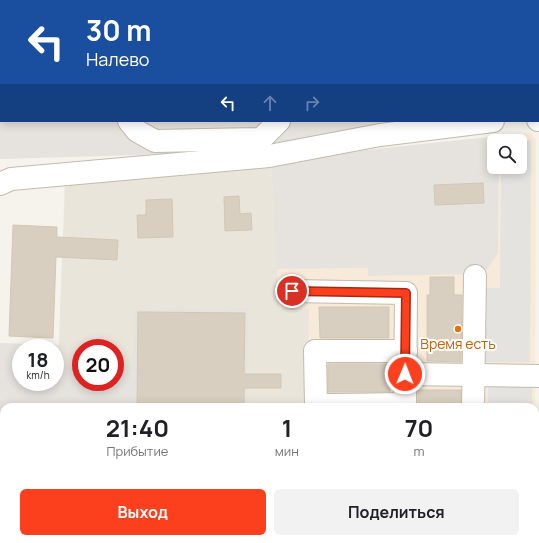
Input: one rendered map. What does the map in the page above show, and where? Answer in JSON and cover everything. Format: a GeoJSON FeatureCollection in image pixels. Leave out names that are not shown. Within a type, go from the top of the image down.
{"type":"FeatureCollection","features":[{"type":"Feature","properties":{"kind":"street"},"geometry":{"type":"LineString","coordinates":[[130,122],[137,131],[155,141],[260,139],[278,122]]}},
{"type":"Feature","properties":{"kind":"street"},"geometry":{"type":"LineString","coordinates":[[0,184],[11,179],[269,156],[380,135],[485,122]]}},
{"type":"Feature","properties":{"kind":"street"},"geometry":{"type":"LineString","coordinates":[[473,403],[475,276]]}},
{"type":"Feature","properties":{"kind":"street"},"geometry":{"type":"LineString","coordinates":[[292,291],[406,293],[405,403]]}},
{"type":"Feature","properties":{"kind":"street"},"geometry":{"type":"LineString","coordinates":[[316,403],[315,351],[406,351]]}},
{"type":"Feature","properties":{"kind":"street"},"geometry":{"type":"LineString","coordinates":[[405,374],[539,376]]}},
{"type":"Feature","properties":{"kind":"shaded area"},"geometry":{"type":"Polygon","coordinates":[[[0,122],[422,122],[260,149],[139,155],[0,159],[0,122]]]}},
{"type":"Feature","properties":{"kind":"shaded area"},"geometry":{"type":"Polygon","coordinates":[[[531,133],[536,140],[535,403],[308,403],[309,309],[279,307],[277,269],[368,268],[368,276],[484,274],[498,253],[499,174],[527,174],[527,134],[520,134],[531,133]]]}},
{"type":"Feature","properties":{"kind":"shaded area"},"geometry":{"type":"Polygon","coordinates":[[[487,137],[487,174],[499,174],[498,253],[484,274],[368,276],[368,268],[277,269],[271,163],[375,149],[487,137]]]}},
{"type":"Feature","properties":{"kind":"shaded area"},"geometry":{"type":"Polygon","coordinates":[[[527,140],[531,140],[530,362],[478,362],[479,288],[500,288],[501,174],[527,174],[527,140]]]}},
{"type":"Feature","properties":{"kind":"shaded area"},"geometry":{"type":"Polygon","coordinates":[[[271,163],[280,308],[309,308],[308,403],[247,403],[247,308],[132,366],[124,366],[124,339],[72,339],[72,365],[64,365],[64,339],[59,339],[65,182],[271,163]]]}},
{"type":"Feature","properties":{"kind":"shaded area"},"geometry":{"type":"Polygon","coordinates":[[[248,308],[247,403],[0,403],[0,343],[12,343],[12,391],[64,391],[64,365],[72,365],[72,391],[124,391],[124,366],[132,366],[135,310],[248,308]]]}},
{"type":"Feature","properties":{"kind":"shaded area"},"geometry":{"type":"Polygon","coordinates":[[[488,383],[532,383],[532,403],[488,403],[488,383]]]}},
{"type":"Feature","properties":{"kind":"building"},"geometry":{"type":"Polygon","coordinates":[[[483,183],[484,203],[435,205],[434,185],[483,183]]]}},
{"type":"Feature","properties":{"kind":"building"},"geometry":{"type":"Polygon","coordinates":[[[239,196],[240,214],[251,213],[252,230],[225,231],[224,197],[239,196]]]}},
{"type":"Feature","properties":{"kind":"building"},"geometry":{"type":"Polygon","coordinates":[[[172,199],[173,237],[138,238],[137,215],[146,215],[146,200],[172,199]]]}},
{"type":"Feature","properties":{"kind":"building"},"geometry":{"type":"Polygon","coordinates":[[[13,225],[57,227],[57,237],[118,240],[117,260],[56,257],[53,338],[9,336],[13,225]]]}},
{"type":"Feature","properties":{"kind":"building"},"geometry":{"type":"Polygon","coordinates":[[[430,277],[454,277],[454,295],[462,295],[461,362],[427,361],[427,295],[430,295],[430,277]]]}},
{"type":"Feature","properties":{"kind":"building"},"geometry":{"type":"Polygon","coordinates":[[[319,307],[389,307],[389,338],[320,338],[319,307]]]}},
{"type":"Feature","properties":{"kind":"building"},"geometry":{"type":"Polygon","coordinates":[[[138,312],[245,313],[244,374],[281,374],[281,388],[244,388],[244,403],[137,403],[138,312]]]}},
{"type":"Feature","properties":{"kind":"building"},"geometry":{"type":"Polygon","coordinates":[[[328,364],[389,364],[390,392],[328,392],[328,364]]]}},
{"type":"Feature","properties":{"kind":"building"},"geometry":{"type":"Polygon","coordinates":[[[418,390],[461,390],[461,403],[418,403],[418,390]]]}},
{"type":"Feature","properties":{"kind":"place","name":"Время есть"},"geometry":{"type":"Point","coordinates":[458,329]}},
{"type":"Feature","properties":{"kind":"route"},"geometry":{"type":"LineString","coordinates":[[292,291],[406,293],[405,374]]}}]}
